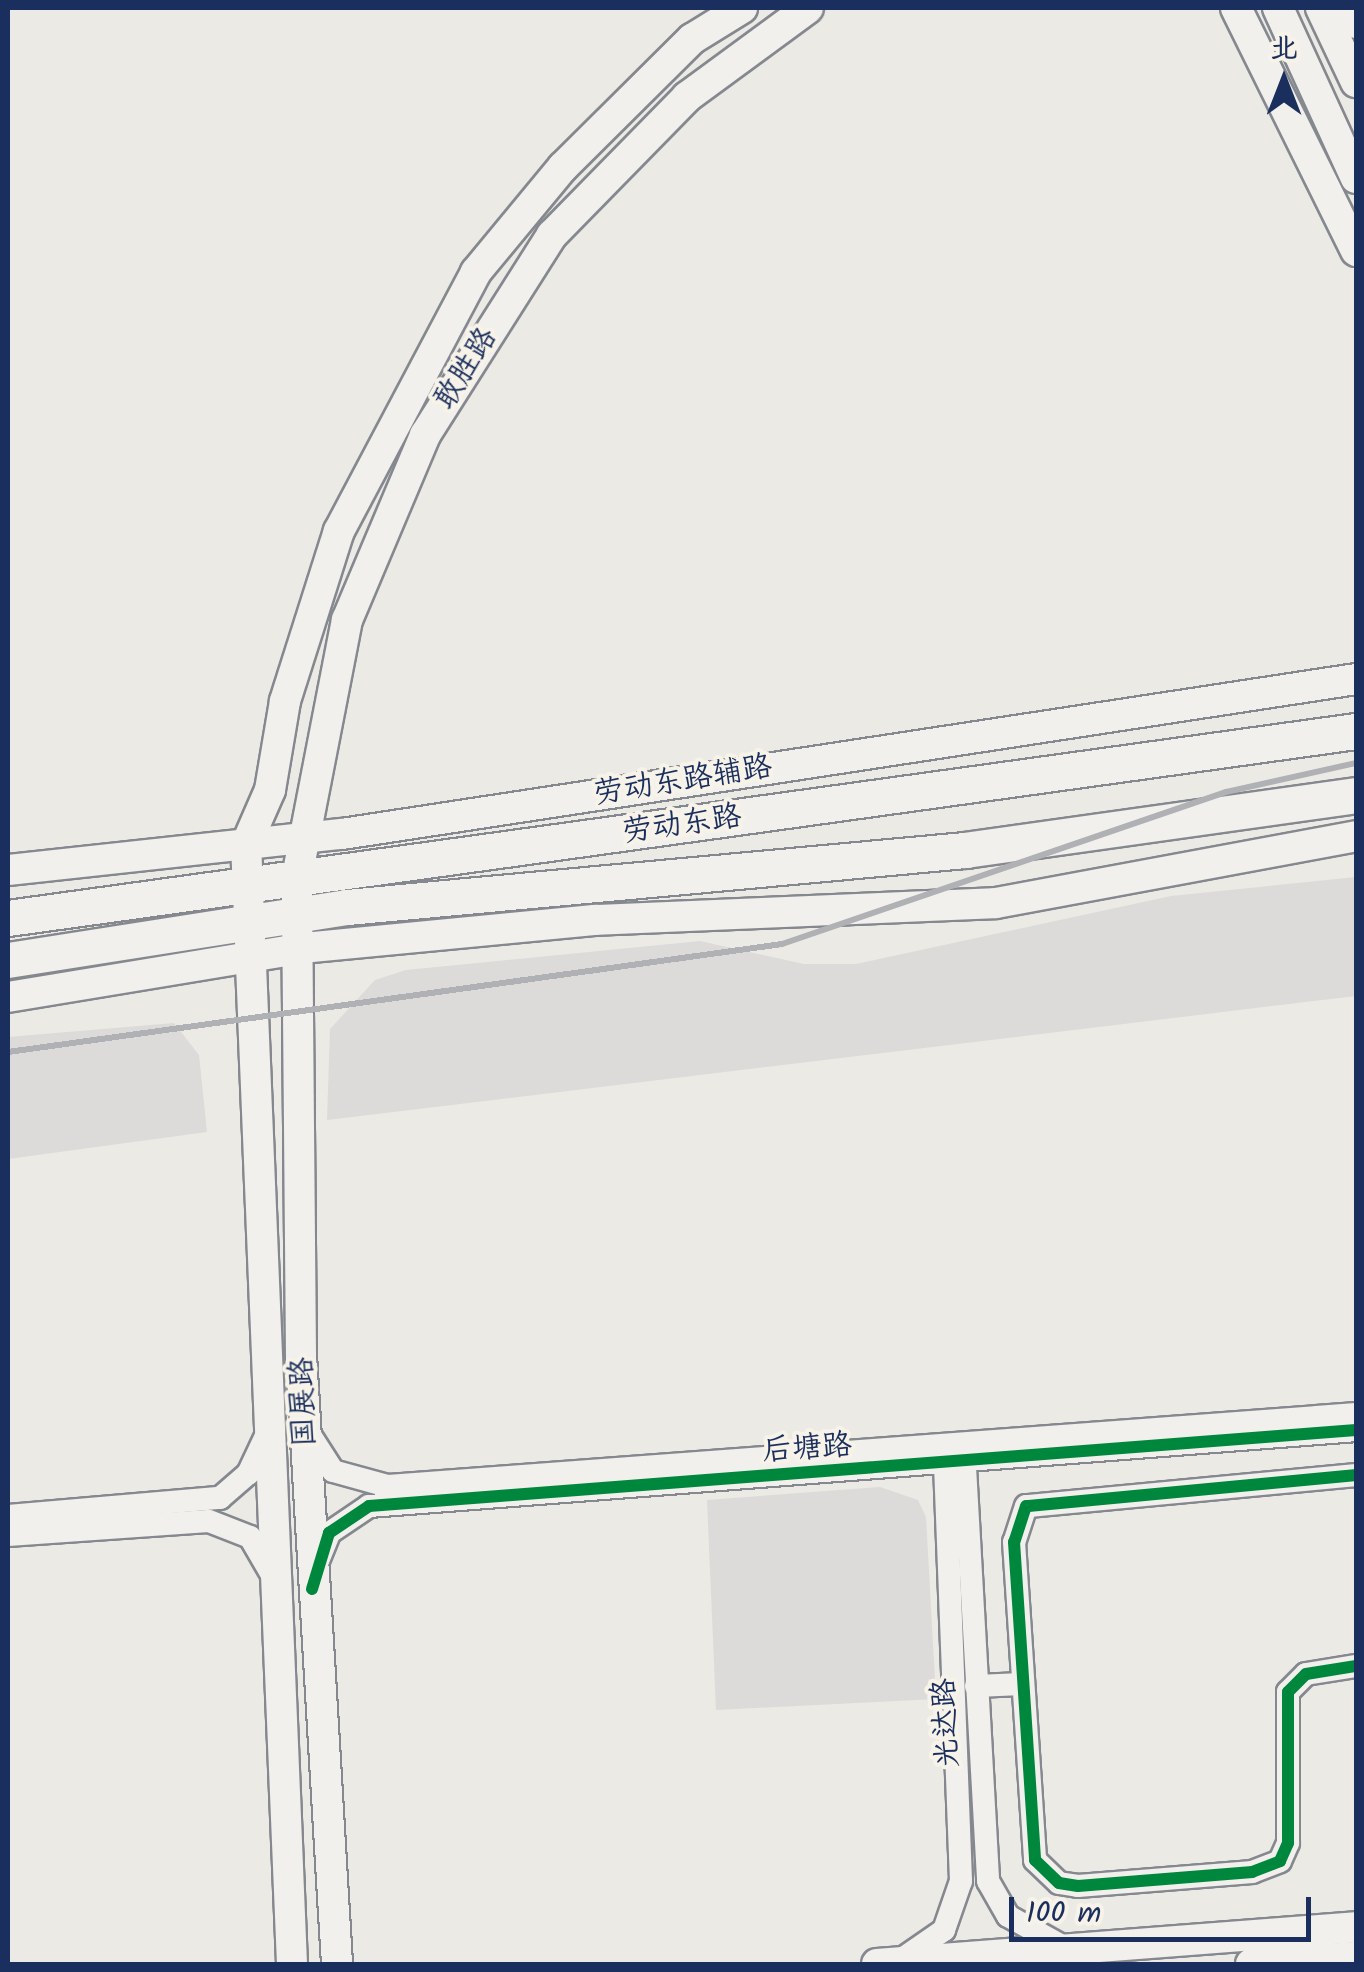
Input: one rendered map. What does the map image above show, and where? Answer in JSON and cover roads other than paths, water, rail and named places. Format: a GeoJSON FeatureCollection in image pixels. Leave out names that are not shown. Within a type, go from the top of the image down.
{"type":"FeatureCollection","features":[{"type":"Feature","properties":{"kind":"highway","name":"劳动东路"},"geometry":{"type":"LineString","coordinates":[[8,918],[1356,730]]}},
{"type":"Feature","properties":{"kind":"highway","name":"劳动东路"},"geometry":{"type":"LineString","coordinates":[[8,960],[248,939],[965,850],[1356,795]]}},
{"type":"Feature","properties":{"kind":"main road","name":"敢胜路"},"geometry":{"type":"LineString","coordinates":[[246,844],[270,790],[285,700],[339,531],[476,272],[563,166],[692,39],[742,8]]}},
{"type":"Feature","properties":{"kind":"main road","name":"敢胜路"},"geometry":{"type":"LineString","coordinates":[[298,839],[348,620],[425,434],[552,235],[687,97],[808,8]]}},
{"type":"Feature","properties":{"kind":"main road"},"geometry":{"type":"LineString","coordinates":[[1236,8],[1356,251]]}},
{"type":"Feature","properties":{"kind":"main road"},"geometry":{"type":"LineString","coordinates":[[1278,8],[1356,178]]}},
{"type":"Feature","properties":{"kind":"main road"},"geometry":{"type":"LineString","coordinates":[[1321,8],[1356,82]]}},
{"type":"Feature","properties":{"kind":"main road"},"geometry":{"type":"LineString","coordinates":[[1348,8],[1356,23]]}},
{"type":"Feature","properties":{"kind":"main road","name":"劳动东路辅路"},"geometry":{"type":"LineString","coordinates":[[8,870],[298,839],[1356,679]]}},
{"type":"Feature","properties":{"kind":"main road"},"geometry":{"type":"LineString","coordinates":[[300,932],[996,903],[1356,836]]}},
{"type":"Feature","properties":{"kind":"main road","name":"国展路"},"geometry":{"type":"LineString","coordinates":[[298,839],[304,1422],[337,1964]]}},
{"type":"Feature","properties":{"kind":"main road","name":"国展路"},"geometry":{"type":"LineString","coordinates":[[246,844],[292,1964]]}},
{"type":"Feature","properties":{"kind":"main road"},"geometry":{"type":"LineString","coordinates":[[8,997],[248,939]]}},
{"type":"Feature","properties":{"kind":"main road"},"geometry":{"type":"LineString","coordinates":[[877,1964],[1356,1927]]}},
{"type":"Feature","properties":{"kind":"main road"},"geometry":{"type":"LineString","coordinates":[[1251,1964],[1344,1958]]}},
{"type":"Feature","properties":{"kind":"street","name":"后塘路"},"geometry":{"type":"LineString","coordinates":[[312,1588],[329,1532],[352,1510],[1356,1414]]}},
{"type":"Feature","properties":{"kind":"street","name":"后塘路"},"geometry":{"type":"LineString","coordinates":[[304,1422],[332,1471],[368,1486],[1356,1430]]}},
{"type":"Feature","properties":{"kind":"street"},"geometry":{"type":"LineString","coordinates":[[8,1516],[220,1498],[258,1460],[268,1428]]}},
{"type":"Feature","properties":{"kind":"street","name":"光达路"},"geometry":{"type":"LineString","coordinates":[[954,1453],[976,1686],[988,1881],[1026,1930],[1077,1948]]}},
{"type":"Feature","properties":{"kind":"street","name":"光达路"},"geometry":{"type":"LineString","coordinates":[[892,1963],[944,1930],[961,1882],[954,1453]]}},
{"type":"Feature","properties":{"kind":"street"},"geometry":{"type":"LineString","coordinates":[[1356,1476],[1026,1506],[1014,1542],[1034,1860],[1059,1883],[1078,1886],[1252,1872],[1280,1861],[1288,1843],[1288,1692],[1306,1674],[1356,1666]]}},
{"type":"Feature","properties":{"kind":"street"},"geometry":{"type":"LineString","coordinates":[[8,1536],[223,1523],[262,1549],[276,1590]]}},
{"type":"Feature","properties":{"kind":"street"},"geometry":{"type":"LineString","coordinates":[[976,1686],[1022,1684]]}},
{"type":"Feature","properties":{"kind":"railway"},"geometry":{"type":"LineString","coordinates":[[8,1052],[782,944],[1226,792],[1356,763]]}}]}
